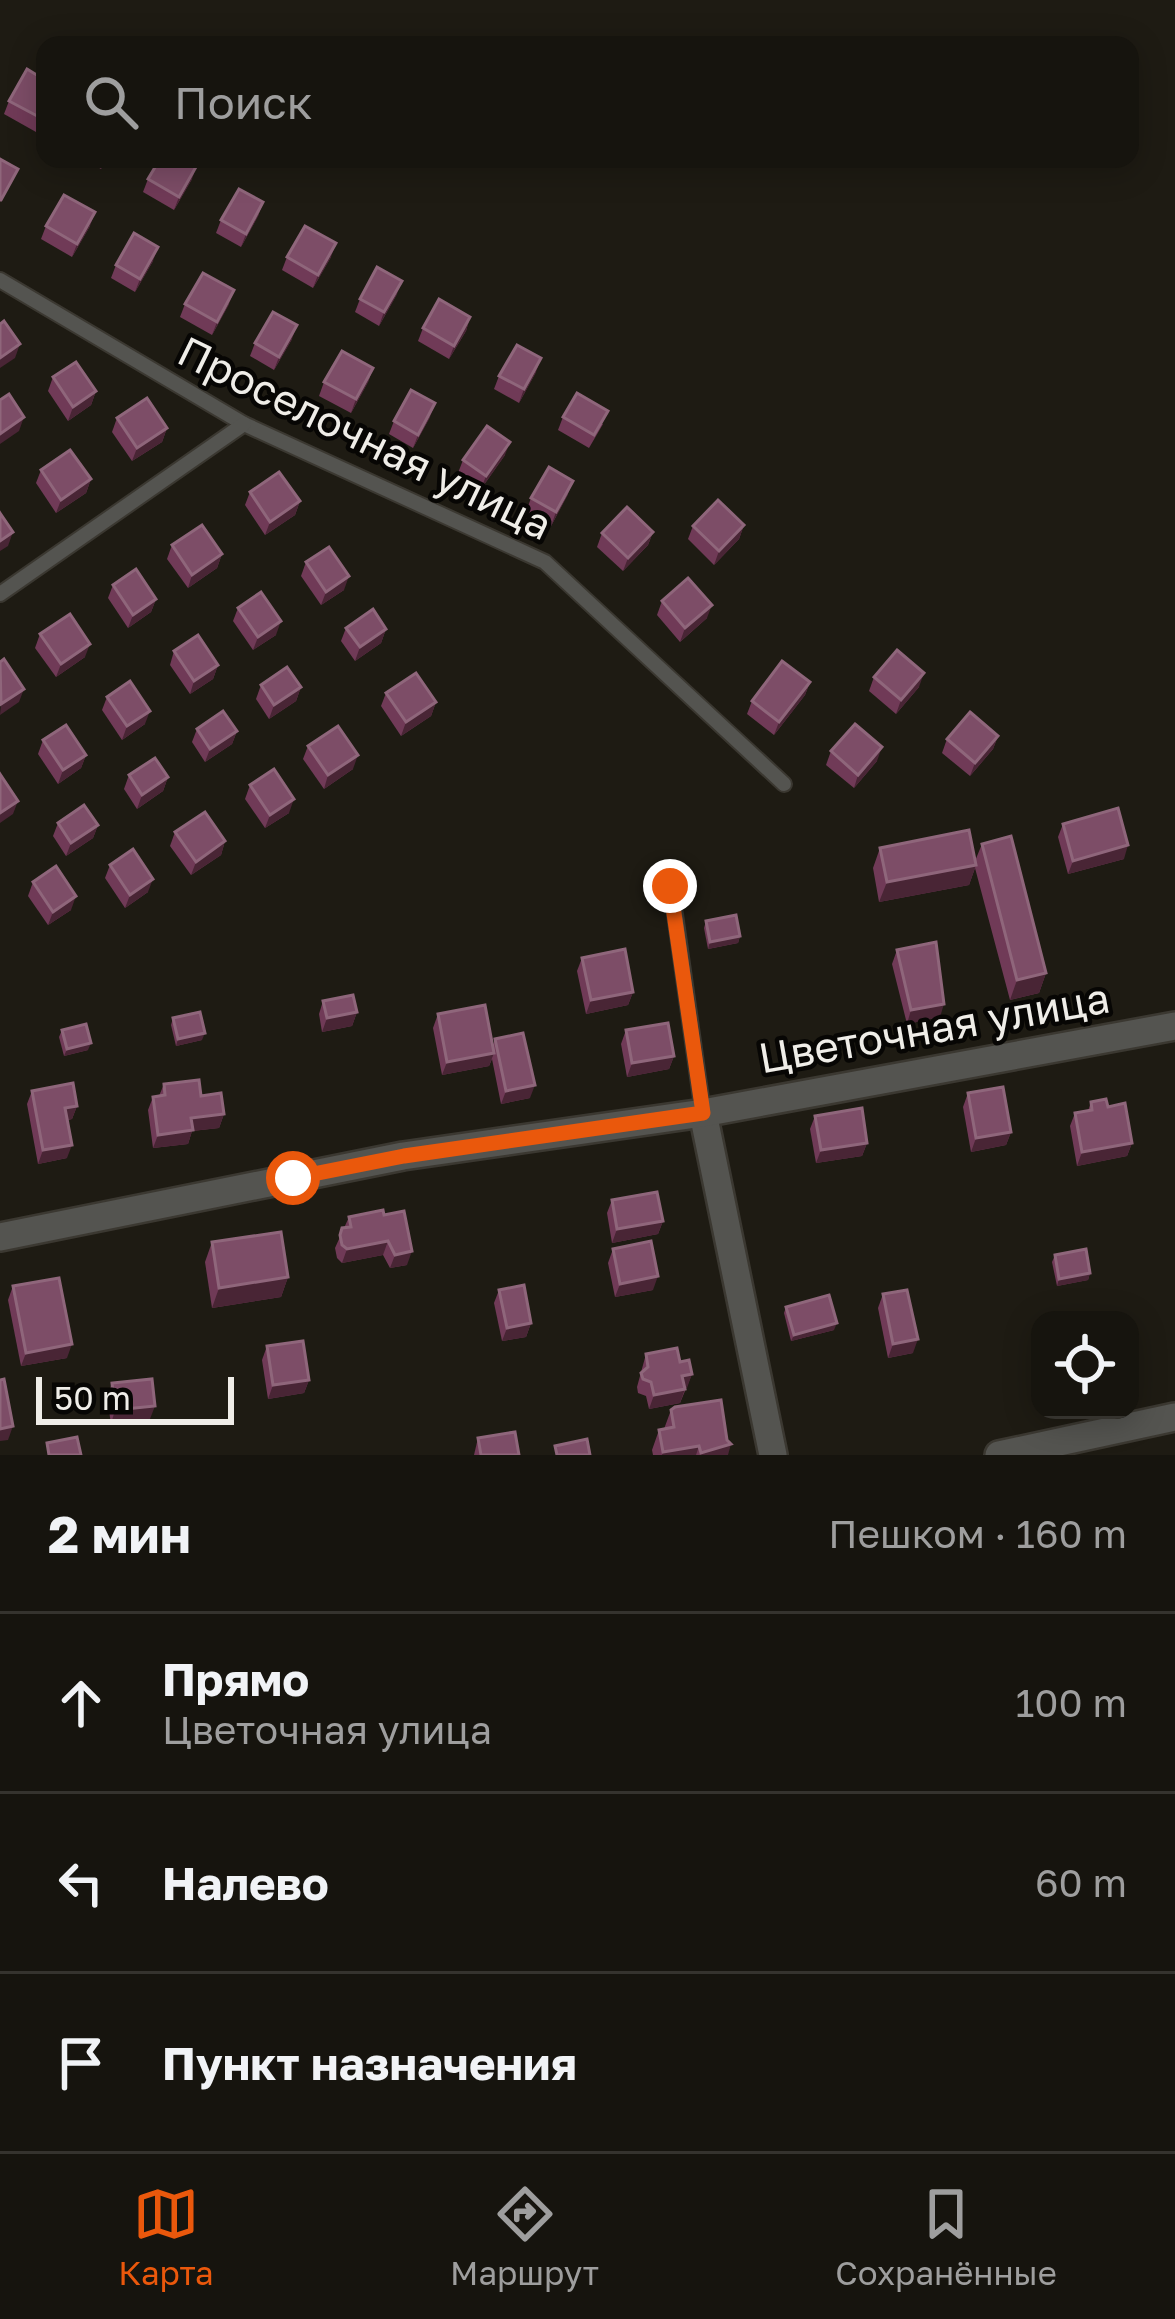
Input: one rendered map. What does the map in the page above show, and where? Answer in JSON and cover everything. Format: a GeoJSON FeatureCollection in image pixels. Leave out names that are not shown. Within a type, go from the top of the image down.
{"type":"FeatureCollection","features":[{"type":"Feature","properties":{"kind":"street","name":"Цветочная улица"},"geometry":{"type":"LineString","coordinates":[[0,1237],[404,1156],[703,1113],[1175,1026]]}},
{"type":"Feature","properties":{"kind":"street"},"geometry":{"type":"LineString","coordinates":[[703,1113],[773,1455]]}},
{"type":"Feature","properties":{"kind":"street"},"geometry":{"type":"LineString","coordinates":[[999,1455],[1175,1417]]}},
{"type":"Feature","properties":{"kind":"lane","name":"Проселочная улица"},"geometry":{"type":"LineString","coordinates":[[0,280],[244,424],[545,562],[784,784]]}},
{"type":"Feature","properties":{"kind":"lane"},"geometry":{"type":"LineString","coordinates":[[0,594],[244,424]]}},
{"type":"Feature","properties":{"kind":"lane"},"geometry":{"type":"LineString","coordinates":[[670,886],[703,1113]]}},
{"type":"Feature","properties":{"kind":"building"},"geometry":{"type":"Polygon","coordinates":[[[27,69],[36,74],[36,115],[9,101],[27,69]]]}},
{"type":"Feature","properties":{"kind":"building"},"geometry":{"type":"Polygon","coordinates":[[[0,159],[18,169],[1,200],[0,200],[0,159]]]}},
{"type":"Feature","properties":{"kind":"building"},"geometry":{"type":"Polygon","coordinates":[[[155,168],[195,168],[179,197],[148,179],[155,168]]]}},
{"type":"Feature","properties":{"kind":"building"},"geometry":{"type":"Polygon","coordinates":[[[239,189],[263,202],[246,234],[221,220],[239,189]]]}},
{"type":"Feature","properties":{"kind":"building"},"geometry":{"type":"Polygon","coordinates":[[[64,195],[95,212],[77,244],[46,226],[64,195]]]}},
{"type":"Feature","properties":{"kind":"building"},"geometry":{"type":"Polygon","coordinates":[[[305,226],[336,243],[318,275],[287,257],[305,226]]]}},
{"type":"Feature","properties":{"kind":"building"},"geometry":{"type":"Polygon","coordinates":[[[134,233],[158,247],[140,279],[116,265],[134,233]]]}},
{"type":"Feature","properties":{"kind":"building"},"geometry":{"type":"Polygon","coordinates":[[[377,267],[402,281],[384,312],[360,299],[377,267]]]}},
{"type":"Feature","properties":{"kind":"building"},"geometry":{"type":"Polygon","coordinates":[[[203,273],[234,290],[217,322],[185,304],[203,273]]]}},
{"type":"Feature","properties":{"kind":"building"},"geometry":{"type":"Polygon","coordinates":[[[439,299],[470,317],[454,346],[423,328],[439,299]]]}},
{"type":"Feature","properties":{"kind":"building"},"geometry":{"type":"Polygon","coordinates":[[[273,312],[297,325],[279,357],[255,343],[273,312]]]}},
{"type":"Feature","properties":{"kind":"building"},"geometry":{"type":"Polygon","coordinates":[[[4,321],[20,344],[0,358],[0,324],[4,321]]]}},
{"type":"Feature","properties":{"kind":"building"},"geometry":{"type":"Polygon","coordinates":[[[517,345],[541,358],[524,389],[499,376],[517,345]]]}},
{"type":"Feature","properties":{"kind":"building"},"geometry":{"type":"Polygon","coordinates":[[[342,351],[373,368],[356,399],[324,382],[342,351]]]}},
{"type":"Feature","properties":{"kind":"building"},"geometry":{"type":"Polygon","coordinates":[[[76,362],[96,391],[73,407],[53,377],[76,362]]]}},
{"type":"Feature","properties":{"kind":"building"},"geometry":{"type":"Polygon","coordinates":[[[411,390],[435,403],[418,435],[394,421],[411,390]]]}},
{"type":"Feature","properties":{"kind":"building"},"geometry":{"type":"Polygon","coordinates":[[[577,393],[608,411],[594,435],[563,417],[577,393]]]}},
{"type":"Feature","properties":{"kind":"building"},"geometry":{"type":"Polygon","coordinates":[[[9,394],[24,417],[0,434],[0,400],[9,394]]]}},
{"type":"Feature","properties":{"kind":"building"},"geometry":{"type":"Polygon","coordinates":[[[147,398],[167,428],[137,448],[117,418],[147,398]]]}},
{"type":"Feature","properties":{"kind":"building"},"geometry":{"type":"Polygon","coordinates":[[[487,426],[510,442],[486,476],[463,460],[487,426]]]}},
{"type":"Feature","properties":{"kind":"building"},"geometry":{"type":"Polygon","coordinates":[[[70,450],[91,479],[61,500],[41,470],[70,450]]]}},
{"type":"Feature","properties":{"kind":"building"},"geometry":{"type":"Polygon","coordinates":[[[549,467],[573,481],[556,512],[531,498],[549,467]]]}},
{"type":"Feature","properties":{"kind":"building"},"geometry":{"type":"Polygon","coordinates":[[[279,472],[300,501],[270,522],[250,492],[279,472]]]}},
{"type":"Feature","properties":{"kind":"building"},"geometry":{"type":"Polygon","coordinates":[[[718,500],[744,525],[719,551],[693,526],[718,500]]]}},
{"type":"Feature","properties":{"kind":"building"},"geometry":{"type":"Polygon","coordinates":[[[627,507],[653,532],[628,558],[602,533],[627,507]]]}},
{"type":"Feature","properties":{"kind":"building"},"geometry":{"type":"Polygon","coordinates":[[[0,513],[13,532],[0,541],[0,513]]]}},
{"type":"Feature","properties":{"kind":"building"},"geometry":{"type":"Polygon","coordinates":[[[202,525],[222,554],[192,575],[172,545],[202,525]]]}},
{"type":"Feature","properties":{"kind":"building"},"geometry":{"type":"Polygon","coordinates":[[[329,547],[349,576],[326,592],[306,562],[329,547]]]}},
{"type":"Feature","properties":{"kind":"building"},"geometry":{"type":"Polygon","coordinates":[[[136,569],[156,599],[133,615],[113,585],[136,569]]]}},
{"type":"Feature","properties":{"kind":"building"},"geometry":{"type":"Polygon","coordinates":[[[688,578],[712,605],[685,628],[662,601],[688,578]]]}},
{"type":"Feature","properties":{"kind":"building"},"geometry":{"type":"Polygon","coordinates":[[[261,592],[281,621],[258,637],[238,608],[261,592]]]}},
{"type":"Feature","properties":{"kind":"building"},"geometry":{"type":"Polygon","coordinates":[[[373,609],[386,629],[360,647],[346,628],[373,609]]]}},
{"type":"Feature","properties":{"kind":"building"},"geometry":{"type":"Polygon","coordinates":[[[70,614],[90,644],[61,664],[40,634],[70,614]]]}},
{"type":"Feature","properties":{"kind":"building"},"geometry":{"type":"Polygon","coordinates":[[[198,635],[218,665],[194,681],[174,651],[198,635]]]}},
{"type":"Feature","properties":{"kind":"building"},"geometry":{"type":"Polygon","coordinates":[[[897,650],[924,673],[901,700],[874,677],[897,650]]]}},
{"type":"Feature","properties":{"kind":"building"},"geometry":{"type":"Polygon","coordinates":[[[4,659],[24,689],[1,704],[0,662],[4,659]]]}},
{"type":"Feature","properties":{"kind":"building"},"geometry":{"type":"Polygon","coordinates":[[[782,661],[810,682],[779,722],[752,701],[782,661]]]}},
{"type":"Feature","properties":{"kind":"building"},"geometry":{"type":"Polygon","coordinates":[[[287,667],[301,687],[274,705],[261,685],[287,667]]]}},
{"type":"Feature","properties":{"kind":"building"},"geometry":{"type":"Polygon","coordinates":[[[416,673],[436,702],[406,722],[386,693],[416,673]]]}},
{"type":"Feature","properties":{"kind":"building"},"geometry":{"type":"Polygon","coordinates":[[[130,681],[150,711],[127,726],[107,697],[130,681]]]}},
{"type":"Feature","properties":{"kind":"building"},"geometry":{"type":"Polygon","coordinates":[[[223,711],[237,731],[210,749],[197,729],[223,711]]]}},
{"type":"Feature","properties":{"kind":"building"},"geometry":{"type":"Polygon","coordinates":[[[970,712],[998,736],[975,763],[947,739],[970,712]]]}},
{"type":"Feature","properties":{"kind":"building"},"geometry":{"type":"Polygon","coordinates":[[[855,724],[882,747],[858,775],[831,751],[855,724]]]}},
{"type":"Feature","properties":{"kind":"building"},"geometry":{"type":"Polygon","coordinates":[[[66,725],[86,755],[63,770],[43,740],[66,725]]]}},
{"type":"Feature","properties":{"kind":"building"},"geometry":{"type":"Polygon","coordinates":[[[338,726],[358,755],[328,775],[308,746],[338,726]]]}},
{"type":"Feature","properties":{"kind":"building"},"geometry":{"type":"Polygon","coordinates":[[[155,758],[168,777],[142,795],[129,775],[155,758]]]}},
{"type":"Feature","properties":{"kind":"building"},"geometry":{"type":"Polygon","coordinates":[[[274,769],[294,799],[270,815],[250,785],[274,769]]]}},
{"type":"Feature","properties":{"kind":"building"},"geometry":{"type":"Polygon","coordinates":[[[0,774],[18,801],[0,813],[0,774]]]}},
{"type":"Feature","properties":{"kind":"building"},"geometry":{"type":"Polygon","coordinates":[[[84,805],[98,825],[71,843],[58,823],[84,805]]]}},
{"type":"Feature","properties":{"kind":"building"},"geometry":{"type":"Polygon","coordinates":[[[1118,808],[1128,845],[1073,861],[1063,824],[1118,808]]]}},
{"type":"Feature","properties":{"kind":"building"},"geometry":{"type":"Polygon","coordinates":[[[205,812],[225,841],[196,862],[175,832],[205,812]]]}},
{"type":"Feature","properties":{"kind":"building"},"geometry":{"type":"Polygon","coordinates":[[[969,830],[976,865],[887,882],[880,848],[969,830]]]}},
{"type":"Feature","properties":{"kind":"building"},"geometry":{"type":"Polygon","coordinates":[[[1011,836],[1046,973],[1017,980],[982,844],[1011,836]]]}},
{"type":"Feature","properties":{"kind":"building"},"geometry":{"type":"Polygon","coordinates":[[[133,849],[153,879],[130,895],[110,865],[133,849]]]}},
{"type":"Feature","properties":{"kind":"building"},"geometry":{"type":"Polygon","coordinates":[[[56,866],[76,896],[53,912],[33,882],[56,866]]]}},
{"type":"Feature","properties":{"kind":"building"},"geometry":{"type":"Polygon","coordinates":[[[736,915],[740,936],[710,942],[706,921],[736,915]]]}},
{"type":"Feature","properties":{"kind":"building"},"geometry":{"type":"Polygon","coordinates":[[[936,942],[944,1004],[911,1010],[897,950],[936,942]]]}},
{"type":"Feature","properties":{"kind":"building"},"geometry":{"type":"Polygon","coordinates":[[[625,949],[633,992],[591,1000],[582,958],[625,949]]]}},
{"type":"Feature","properties":{"kind":"building"},"geometry":{"type":"Polygon","coordinates":[[[353,995],[357,1012],[327,1018],[323,1001],[353,995]]]}},
{"type":"Feature","properties":{"kind":"building"},"geometry":{"type":"Polygon","coordinates":[[[485,1005],[494,1053],[447,1062],[438,1014],[485,1005]]]}},
{"type":"Feature","properties":{"kind":"building"},"geometry":{"type":"Polygon","coordinates":[[[200,1012],[205,1033],[178,1039],[173,1018],[200,1012]]]}},
{"type":"Feature","properties":{"kind":"building"},"geometry":{"type":"Polygon","coordinates":[[[668,1023],[674,1056],[632,1063],[626,1030],[668,1023]]]}},
{"type":"Feature","properties":{"kind":"building"},"geometry":{"type":"Polygon","coordinates":[[[86,1024],[91,1043],[67,1049],[62,1030],[86,1024]]]}},
{"type":"Feature","properties":{"kind":"building"},"geometry":{"type":"Polygon","coordinates":[[[523,1033],[535,1085],[506,1091],[495,1039],[523,1033]]]}},
{"type":"Feature","properties":{"kind":"building"},"geometry":{"type":"Polygon","coordinates":[[[199,1080],[201,1096],[221,1093],[224,1114],[191,1118],[193,1130],[158,1135],[153,1097],[165,1095],[164,1084],[199,1080]]]}},
{"type":"Feature","properties":{"kind":"building"},"geometry":{"type":"Polygon","coordinates":[[[73,1083],[77,1106],[65,1108],[72,1145],[43,1150],[32,1091],[73,1083]]]}},
{"type":"Feature","properties":{"kind":"building"},"geometry":{"type":"Polygon","coordinates":[[[1003,1087],[1011,1132],[976,1138],[968,1093],[1003,1087]]]}},
{"type":"Feature","properties":{"kind":"building"},"geometry":{"type":"Polygon","coordinates":[[[1106,1099],[1108,1107],[1125,1103],[1132,1143],[1082,1152],[1075,1113],[1092,1110],[1091,1102],[1106,1099]]]}},
{"type":"Feature","properties":{"kind":"building"},"geometry":{"type":"Polygon","coordinates":[[[862,1108],[867,1143],[821,1150],[815,1116],[862,1108]]]}},
{"type":"Feature","properties":{"kind":"building"},"geometry":{"type":"Polygon","coordinates":[[[657,1192],[663,1221],[617,1229],[612,1200],[657,1192]]]}},
{"type":"Feature","properties":{"kind":"building"},"geometry":{"type":"Polygon","coordinates":[[[383,1210],[384,1215],[404,1211],[412,1251],[395,1255],[388,1241],[347,1249],[342,1245],[342,1228],[351,1227],[349,1217],[383,1210]]]}},
{"type":"Feature","properties":{"kind":"building"},"geometry":{"type":"Polygon","coordinates":[[[281,1232],[288,1277],[219,1288],[212,1242],[281,1232]]]}},
{"type":"Feature","properties":{"kind":"building"},"geometry":{"type":"Polygon","coordinates":[[[651,1241],[658,1276],[620,1284],[613,1249],[651,1241]]]}},
{"type":"Feature","properties":{"kind":"building"},"geometry":{"type":"Polygon","coordinates":[[[1086,1249],[1090,1273],[1059,1279],[1055,1255],[1086,1249]]]}},
{"type":"Feature","properties":{"kind":"building"},"geometry":{"type":"Polygon","coordinates":[[[59,1278],[72,1344],[26,1353],[13,1286],[59,1278]]]}},
{"type":"Feature","properties":{"kind":"building"},"geometry":{"type":"Polygon","coordinates":[[[524,1285],[531,1323],[507,1328],[499,1290],[524,1285]]]}},
{"type":"Feature","properties":{"kind":"building"},"geometry":{"type":"Polygon","coordinates":[[[907,1290],[918,1339],[893,1344],[883,1294],[907,1290]]]}},
{"type":"Feature","properties":{"kind":"building"},"geometry":{"type":"Polygon","coordinates":[[[829,1295],[837,1323],[794,1335],[786,1307],[829,1295]]]}},
{"type":"Feature","properties":{"kind":"building"},"geometry":{"type":"Polygon","coordinates":[[[303,1341],[309,1380],[273,1385],[267,1346],[303,1341]]]}},
{"type":"Feature","properties":{"kind":"building"},"geometry":{"type":"Polygon","coordinates":[[[677,1348],[680,1362],[689,1360],[692,1374],[682,1376],[685,1389],[654,1395],[651,1382],[641,1373],[648,1367],[646,1354],[677,1348]]]}},
{"type":"Feature","properties":{"kind":"building"},"geometry":{"type":"Polygon","coordinates":[[[4,1379],[13,1426],[0,1429],[0,1380],[4,1379]]]}},
{"type":"Feature","properties":{"kind":"building"},"geometry":{"type":"Polygon","coordinates":[[[152,1379],[155,1406],[115,1410],[112,1383],[152,1379]]]}},
{"type":"Feature","properties":{"kind":"building"},"geometry":{"type":"Polygon","coordinates":[[[721,1400],[731,1444],[701,1453],[699,1446],[663,1452],[659,1430],[674,1427],[671,1410],[721,1400]]]}},
{"type":"Feature","properties":{"kind":"building"},"geometry":{"type":"Polygon","coordinates":[[[515,1432],[519,1455],[481,1455],[478,1438],[515,1432]]]}},
{"type":"Feature","properties":{"kind":"building"},"geometry":{"type":"Polygon","coordinates":[[[77,1437],[81,1455],[49,1455],[47,1443],[77,1437]]]}},
{"type":"Feature","properties":{"kind":"building"},"geometry":{"type":"Polygon","coordinates":[[[587,1439],[590,1455],[557,1455],[555,1446],[587,1439]]]}},
{"type":"Feature","properties":{"kind":"route"},"geometry":{"type":"LineString","coordinates":[[293,1178],[404,1156],[703,1113],[670,886]]}}]}
